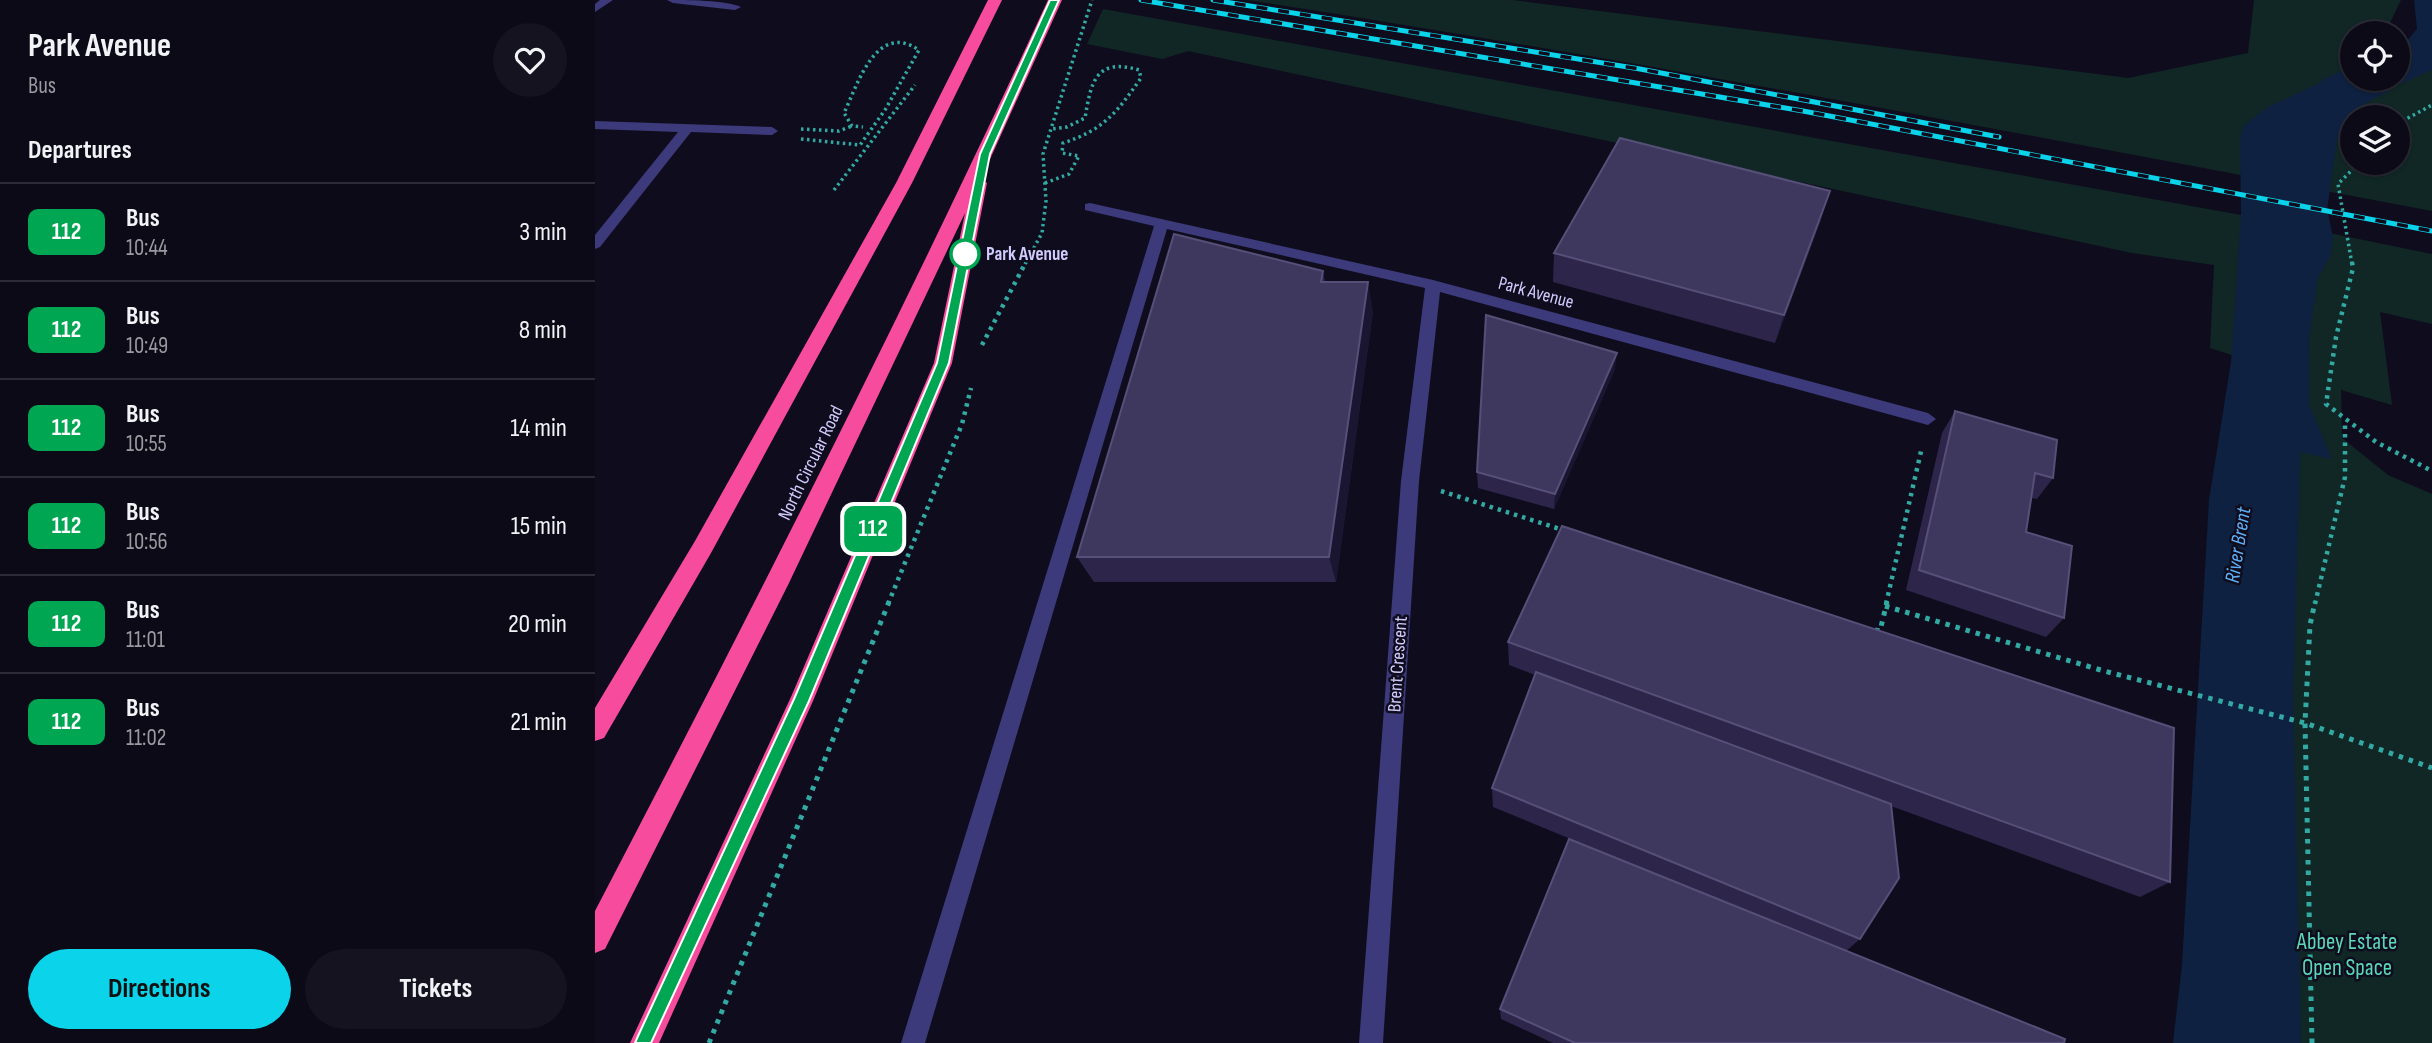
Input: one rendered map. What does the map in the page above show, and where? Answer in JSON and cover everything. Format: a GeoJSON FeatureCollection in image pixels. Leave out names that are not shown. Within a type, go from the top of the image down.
{"type":"FeatureCollection","features":[{"type":"Feature","properties":{"kind":"highway"},"geometry":{"type":"LineString","coordinates":[[595,730],[703,547],[904,183],[995,0]]}},
{"type":"Feature","properties":{"kind":"highway","name":"North Circular Road"},"geometry":{"type":"LineString","coordinates":[[595,939],[780,578],[985,154],[1055,0]]}},
{"type":"Feature","properties":{"kind":"highway"},"geometry":{"type":"LineString","coordinates":[[644,1043],[801,701],[943,363],[985,154]]}},
{"type":"Feature","properties":{"kind":"street"},"geometry":{"type":"LineString","coordinates":[[595,9],[607,0]]}},
{"type":"Feature","properties":{"kind":"street"},"geometry":{"type":"LineString","coordinates":[[673,0],[735,7]]}},
{"type":"Feature","properties":{"kind":"street"},"geometry":{"type":"LineString","coordinates":[[595,125],[772,131]]}},
{"type":"Feature","properties":{"kind":"street"},"geometry":{"type":"LineString","coordinates":[[595,244],[688,127]]}},
{"type":"Feature","properties":{"kind":"street","name":"Park Avenue"},"geometry":{"type":"LineString","coordinates":[[1090,207],[1433,285],[1928,419]]}},
{"type":"Feature","properties":{"kind":"street"},"geometry":{"type":"LineString","coordinates":[[913,1043],[1162,223]]}},
{"type":"Feature","properties":{"kind":"street","name":"Brent Crescent"},"geometry":{"type":"LineString","coordinates":[[1371,1043],[1411,481],[1433,285]]}},
{"type":"Feature","properties":{"kind":"path"},"geometry":{"type":"LineString","coordinates":[[852,126],[844,113],[877,50],[890,43],[913,45],[919,50],[884,116],[860,145]]}},
{"type":"Feature","properties":{"kind":"path"},"geometry":{"type":"LineString","coordinates":[[1045,183],[1069,174],[1079,156],[1062,153],[1063,143],[1080,138],[1109,123],[1142,78],[1139,71],[1129,66],[1103,71],[1093,79],[1085,118],[1067,127],[1051,129]]}},
{"type":"Feature","properties":{"kind":"path"},"geometry":{"type":"LineString","coordinates":[[834,190],[918,80]]}},
{"type":"Feature","properties":{"kind":"path"},"geometry":{"type":"LineString","coordinates":[[893,99],[906,99]]}},
{"type":"Feature","properties":{"kind":"path"},"geometry":{"type":"LineString","coordinates":[[2410,117],[2432,105]]}},
{"type":"Feature","properties":{"kind":"path"},"geometry":{"type":"LineString","coordinates":[[804,129],[839,131],[852,126],[863,127]]}},
{"type":"Feature","properties":{"kind":"path"},"geometry":{"type":"LineString","coordinates":[[772,131],[785,137],[867,145]]}},
{"type":"Feature","properties":{"kind":"path"},"geometry":{"type":"LineString","coordinates":[[2348,175],[2339,184],[2353,268],[2336,337],[2326,404],[2345,422],[2402,457],[2432,471]]}},
{"type":"Feature","properties":{"kind":"path"},"geometry":{"type":"LineString","coordinates":[[1867,627],[1880,631],[1928,419]]}},
{"type":"Feature","properties":{"kind":"path"},"geometry":{"type":"LineString","coordinates":[[2312,1043],[2305,723],[2311,625],[2346,477],[2345,422]]}},
{"type":"Feature","properties":{"kind":"path"},"geometry":{"type":"LineString","coordinates":[[1411,481],[1567,531]]}},
{"type":"Feature","properties":{"kind":"path"},"geometry":{"type":"LineString","coordinates":[[1885,606],[2103,671],[2305,723],[2432,768]]}},
{"type":"Feature","properties":{"kind":"green space"},"geometry":{"type":"Polygon","coordinates":[[[1247,0],[1513,0],[2128,78],[2248,53],[2254,0],[2401,0],[2391,21],[2340,21],[2340,91],[2410,91],[2410,69],[2432,53],[2432,211],[1841,101],[1544,48],[1247,0]]]}},
{"type":"Feature","properties":{"kind":"green space","name":"Abbey Estate Open Space"},"geometry":{"type":"Polygon","coordinates":[[[1103,9],[2241,215],[2432,254],[2432,324],[2380,312],[2392,405],[2341,390],[2342,438],[2388,475],[2432,494],[2432,1043],[2259,1043],[2257,363],[2210,348],[2214,265],[2132,253],[1188,51],[1162,59],[1087,44],[1103,9]]]}},
{"type":"Feature","properties":{"kind":"water"},"geometry":{"type":"Polygon","coordinates":[[[2414,0],[2432,0],[2432,70],[2410,80],[2410,37],[2417,29],[2414,0]]]}},
{"type":"Feature","properties":{"kind":"water"},"geometry":{"type":"Polygon","coordinates":[[[2340,74],[2340,91],[2385,91],[2353,105],[2340,105],[2340,113],[2324,123],[2316,157],[2333,237],[2330,257],[2309,292],[2309,405],[2332,459],[2300,452],[2293,699],[2301,1043],[2173,1043],[2182,965],[2209,500],[2231,362],[2241,215],[2240,140],[2243,126],[2268,107],[2340,74]],[[2300,131],[2286,140],[2279,157],[2285,234],[2296,262],[2304,243],[2295,150],[2300,131]]]}},
{"type":"Feature","properties":{"kind":"building"},"geometry":{"type":"Polygon","coordinates":[[[1620,138],[1830,191],[1784,315],[1554,253],[1620,138]]]}},
{"type":"Feature","properties":{"kind":"building"},"geometry":{"type":"Polygon","coordinates":[[[1174,234],[1323,271],[1321,282],[1368,282],[1329,557],[1077,557],[1174,234]]]}},
{"type":"Feature","properties":{"kind":"building"},"geometry":{"type":"Polygon","coordinates":[[[1486,315],[1617,353],[1555,494],[1477,472],[1486,315]]]}},
{"type":"Feature","properties":{"kind":"building"},"geometry":{"type":"Polygon","coordinates":[[[1955,411],[2057,440],[2053,478],[2035,473],[2026,532],[2072,546],[2064,618],[1919,570],[1955,411]]]}},
{"type":"Feature","properties":{"kind":"building"},"geometry":{"type":"Polygon","coordinates":[[[1562,526],[2174,728],[2170,882],[1508,642],[1562,526]]]}},
{"type":"Feature","properties":{"kind":"building"},"geometry":{"type":"Polygon","coordinates":[[[1536,672],[1891,804],[1899,878],[1860,939],[1492,788],[1536,672]]]}},
{"type":"Feature","properties":{"kind":"building"},"geometry":{"type":"Polygon","coordinates":[[[1569,839],[2065,1039],[2064,1043],[1575,1043],[1500,1009],[1569,839]]]}},
{"type":"Feature","properties":{"kind":"waterway","name":"River Brent"},"geometry":{"type":"LineString","coordinates":[[2269,360],[2307,137],[2345,91]]}},
{"type":"Feature","properties":{"kind":"railway"},"geometry":{"type":"LineString","coordinates":[[1141,0],[1803,111],[2432,231]]}},
{"type":"Feature","properties":{"kind":"railway"},"geometry":{"type":"LineString","coordinates":[[1213,0],[1640,69],[1999,137]]}},
{"type":"Feature","properties":{"kind":"bus line","name":"112"},"geometry":{"type":"LineString","coordinates":[[644,1043],[801,701],[943,363],[985,154],[1055,0]]}},
{"type":"Feature","properties":{"kind":"place","name":"Park Avenue"},"geometry":{"type":"Point","coordinates":[965,254]}}]}
